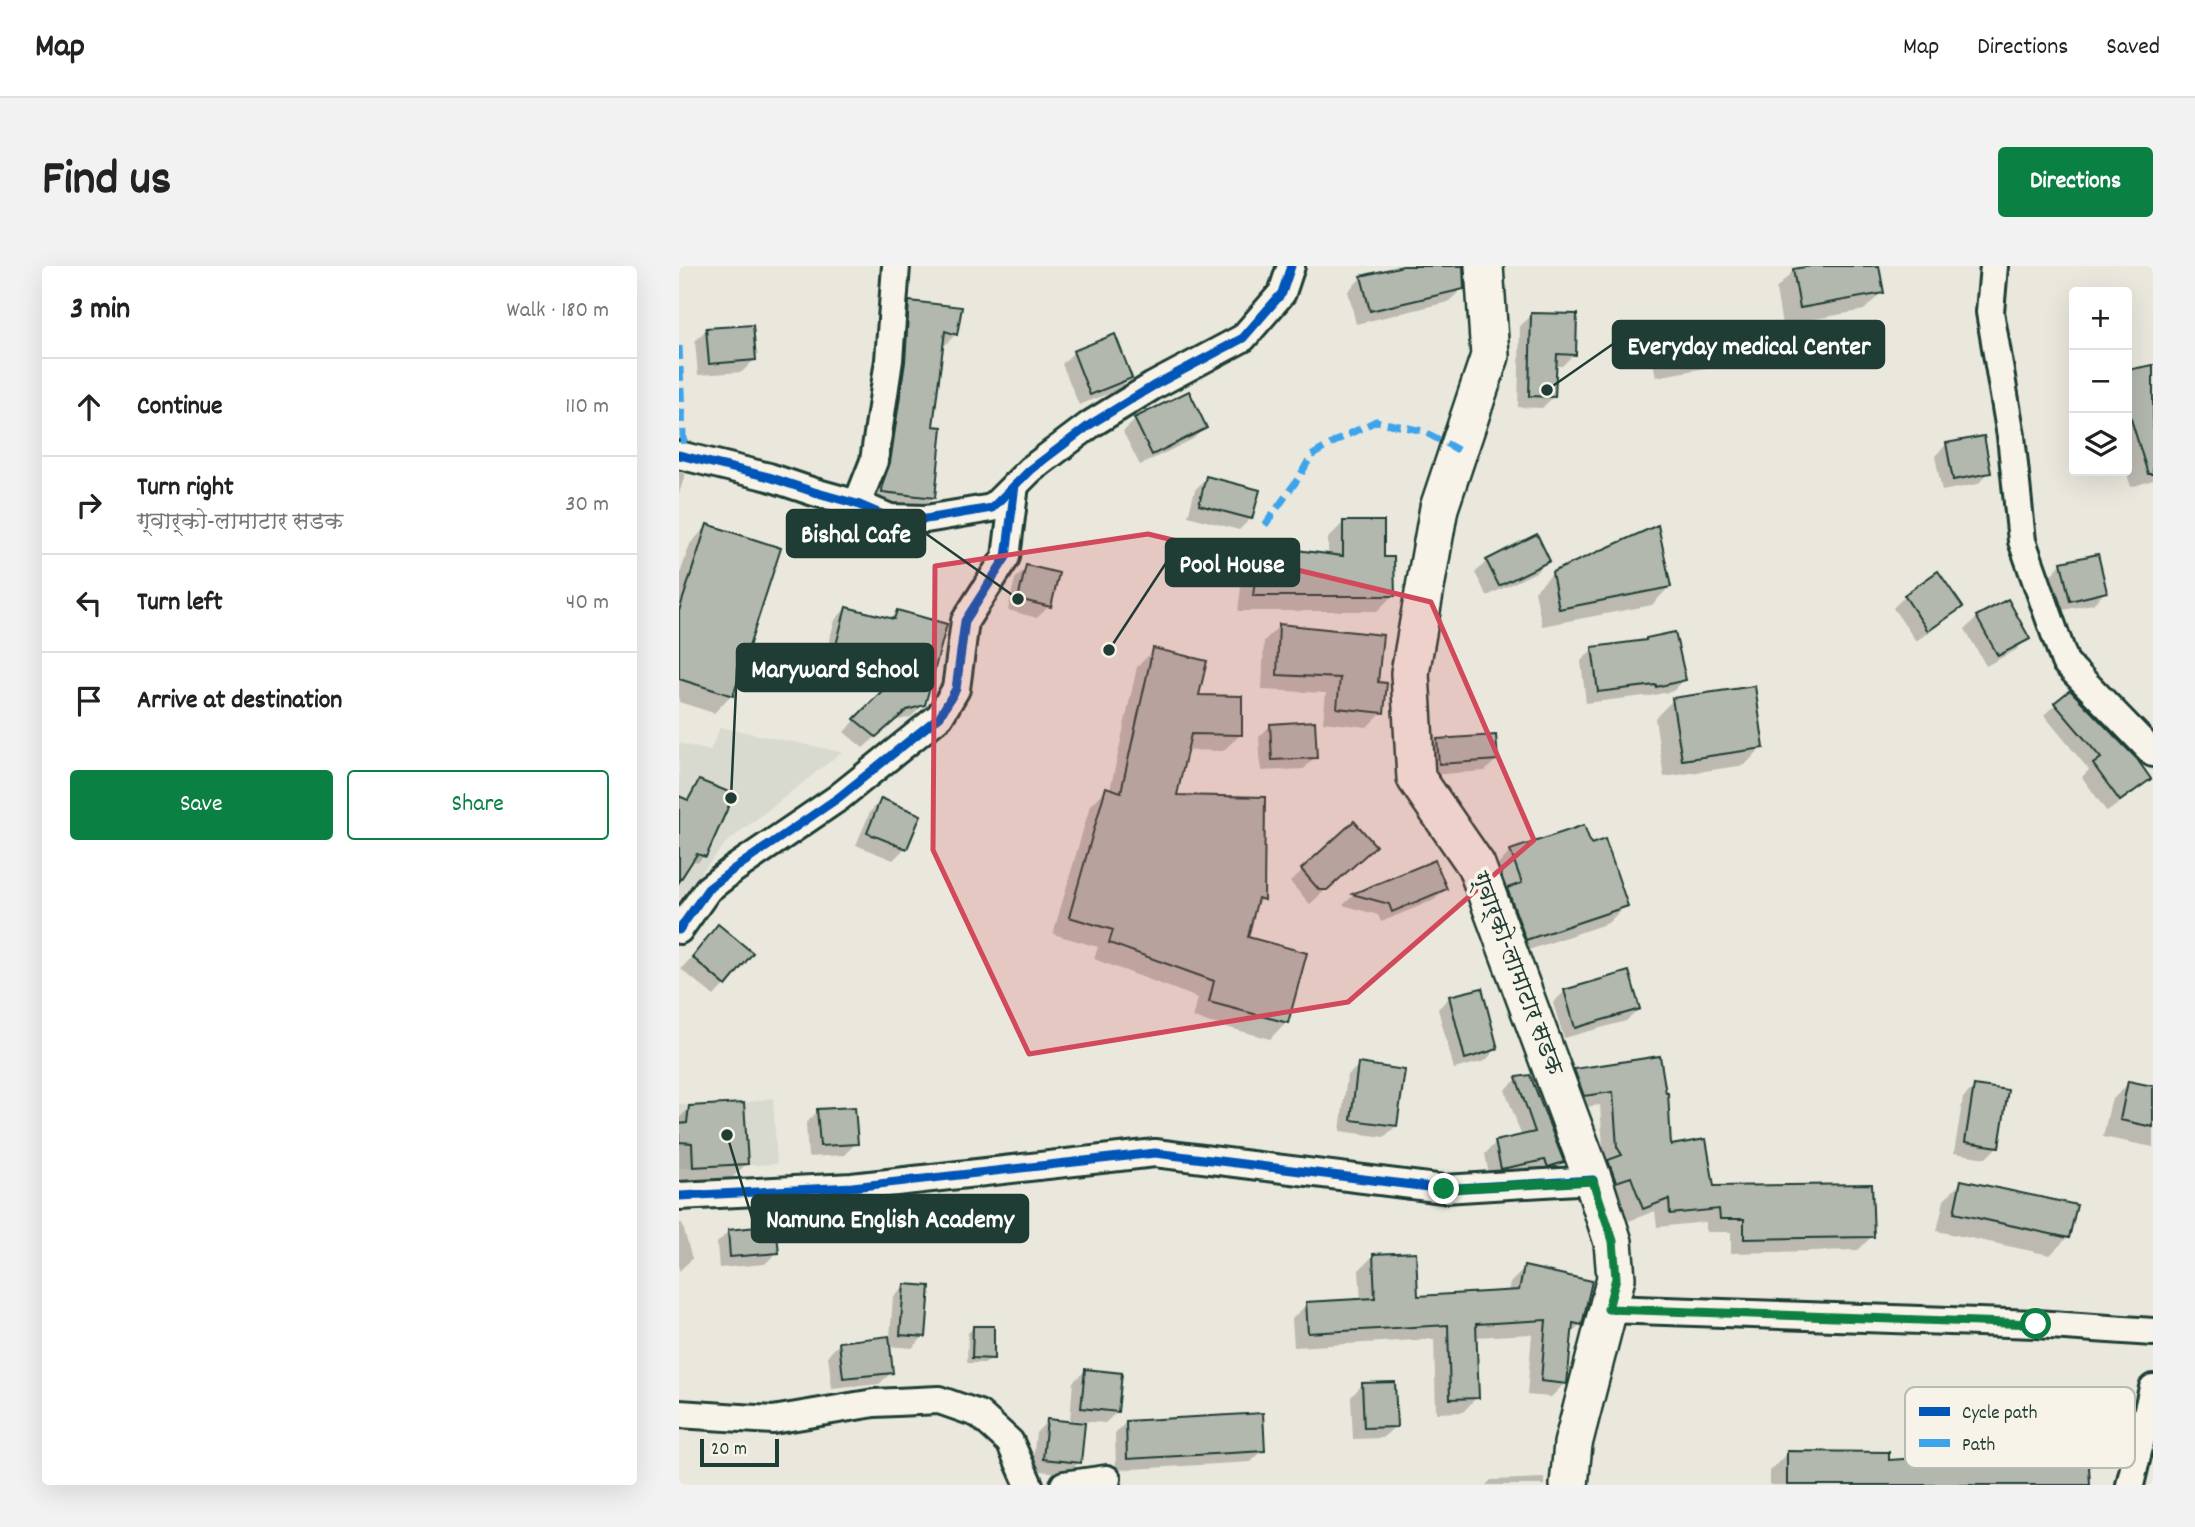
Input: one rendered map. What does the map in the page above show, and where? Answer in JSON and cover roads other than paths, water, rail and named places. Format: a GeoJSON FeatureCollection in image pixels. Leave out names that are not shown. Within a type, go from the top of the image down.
{"type":"FeatureCollection","features":[{"type":"Feature","properties":{"kind":"main road","name":"ग्वार्को-लामाटार सडक"},"geometry":{"type":"LineString","coordinates":[[1483,266],[1490,356],[1439,508],[1410,673],[1416,778],[1476,865],[1613,1241],[1616,1278],[1573,1444],[1569,1485]]}},
{"type":"Feature","properties":{"kind":"street"},"geometry":{"type":"LineString","coordinates":[[857,504],[874,461],[889,360],[895,266]]}},
{"type":"Feature","properties":{"kind":"street"},"geometry":{"type":"LineString","coordinates":[[679,455],[768,477],[857,504],[890,518],[926,519],[992,508],[1030,470],[1091,424],[1153,386],[1243,338],[1282,293],[1291,266]]}},
{"type":"Feature","properties":{"kind":"street"},"geometry":{"type":"LineString","coordinates":[[1994,266],[1990,312],[2011,436],[2022,541],[2066,662],[2153,753]]}},
{"type":"Feature","properties":{"kind":"street"},"geometry":{"type":"LineString","coordinates":[[679,930],[708,889],[838,798],[940,716],[956,689],[965,621],[1006,557],[1015,485]]}},
{"type":"Feature","properties":{"kind":"street"},"geometry":{"type":"LineString","coordinates":[[679,1196],[852,1186],[1155,1153],[1444,1189],[1593,1181]]}},
{"type":"Feature","properties":{"kind":"street"},"geometry":{"type":"LineString","coordinates":[[1608,1309],[2036,1324],[2153,1332]]}},
{"type":"Feature","properties":{"kind":"street"},"geometry":{"type":"LineString","coordinates":[[2135,1464],[2153,1388]]}},
{"type":"Feature","properties":{"kind":"street"},"geometry":{"type":"LineString","coordinates":[[679,1414],[773,1420],[874,1403],[939,1400],[979,1414],[1010,1441],[1029,1485]]}},
{"type":"Feature","properties":{"kind":"street"},"geometry":{"type":"LineString","coordinates":[[1064,1485],[1107,1479]]}},
{"type":"Feature","properties":{"kind":"place","name":"Everyday medical Center"},"geometry":{"type":"Point","coordinates":[1547,390]}},
{"type":"Feature","properties":{"kind":"place","name":"Bishal Cafe"},"geometry":{"type":"Point","coordinates":[1018,599]}},
{"type":"Feature","properties":{"kind":"place","name":"Pool House"},"geometry":{"type":"Point","coordinates":[1109,650]}},
{"type":"Feature","properties":{"kind":"place","name":"Maryward School"},"geometry":{"type":"Point","coordinates":[731,798]}},
{"type":"Feature","properties":{"kind":"place","name":"Namuna English Academy"},"geometry":{"type":"Point","coordinates":[727,1135]}}]}
